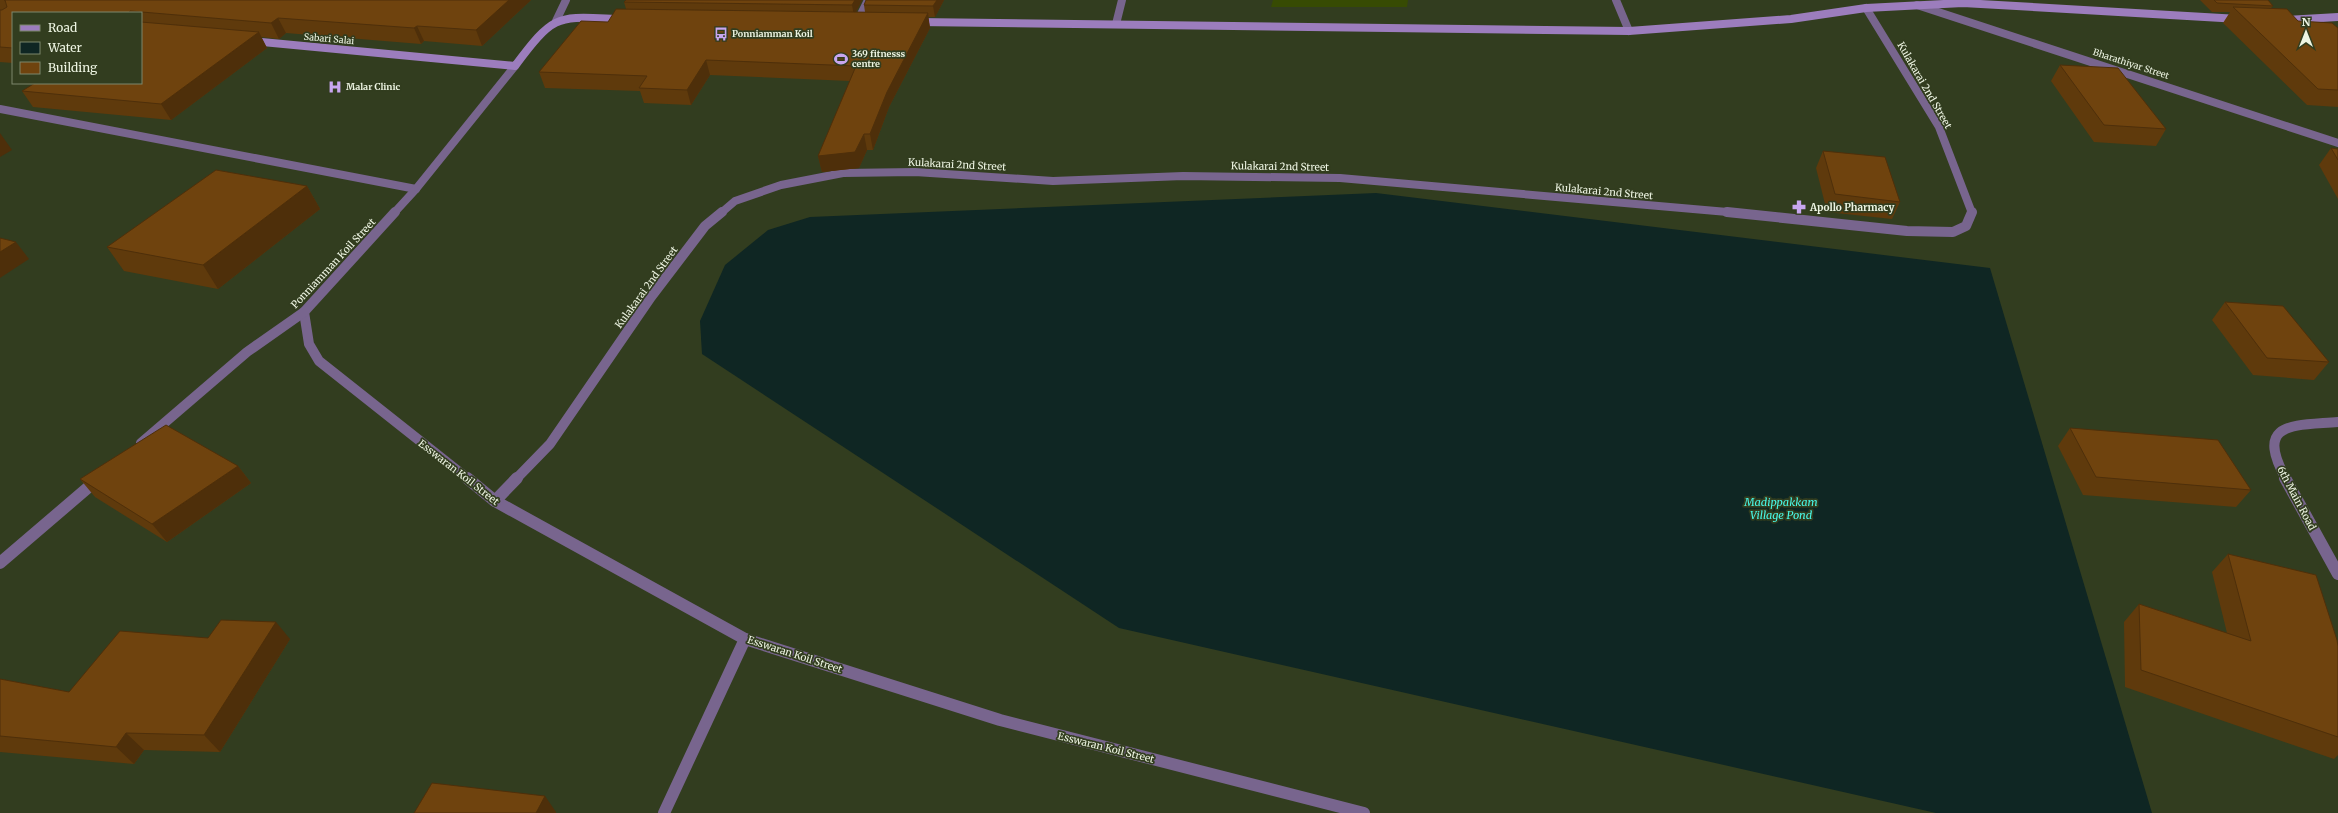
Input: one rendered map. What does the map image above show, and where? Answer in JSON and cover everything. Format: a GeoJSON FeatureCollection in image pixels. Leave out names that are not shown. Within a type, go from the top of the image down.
{"type":"FeatureCollection","features":[{"type":"Feature","properties":{"kind":"main road"},"geometry":{"type":"LineString","coordinates":[[912,22],[1629,31],[1791,19],[1866,8],[1963,3],[2061,7],[2245,19]]}},
{"type":"Feature","properties":{"kind":"main road"},"geometry":{"type":"LineString","coordinates":[[2276,20],[2322,19],[2338,17]]}},
{"type":"Feature","properties":{"kind":"main road"},"geometry":{"type":"LineString","coordinates":[[556,21],[570,18],[630,19]]}},
{"type":"Feature","properties":{"kind":"main road","name":"Ponniamman Koil Street"},"geometry":{"type":"LineString","coordinates":[[515,66],[544,29],[556,21]]}},
{"type":"Feature","properties":{"kind":"main road"},"geometry":{"type":"LineString","coordinates":[[849,22],[865,22]]}},
{"type":"Feature","properties":{"kind":"main road","name":"Sabari Salai"},"geometry":{"type":"LineString","coordinates":[[244,40],[515,66]]}},
{"type":"Feature","properties":{"kind":"street","name":"Ponniamman Koil Street"},"geometry":{"type":"LineString","coordinates":[[556,21],[566,0]]}},
{"type":"Feature","properties":{"kind":"street"},"geometry":{"type":"LineString","coordinates":[[857,22],[868,0]]}},
{"type":"Feature","properties":{"kind":"street"},"geometry":{"type":"LineString","coordinates":[[1116,24],[1122,0]]}},
{"type":"Feature","properties":{"kind":"street"},"geometry":{"type":"LineString","coordinates":[[1616,0],[1629,31]]}},
{"type":"Feature","properties":{"kind":"street","name":"Bharathiyar Street"},"geometry":{"type":"LineString","coordinates":[[1917,5],[2338,143]]}},
{"type":"Feature","properties":{"kind":"street","name":"Kulakarai 2nd Street"},"geometry":{"type":"LineString","coordinates":[[495,501],[550,444],[651,297],[705,226],[735,201],[781,184],[836,174],[915,172],[1053,181],[1183,176],[1340,178],[1739,213],[1907,231],[1953,232],[1966,226],[1972,212],[1939,127],[1866,8]]}},
{"type":"Feature","properties":{"kind":"street","name":"Ponniamman Koil Street"},"geometry":{"type":"LineString","coordinates":[[133,450],[247,352],[304,312],[416,189],[515,66]]}},
{"type":"Feature","properties":{"kind":"street"},"geometry":{"type":"LineString","coordinates":[[0,109],[416,189]]}},
{"type":"Feature","properties":{"kind":"street","name":"Esswaran Koil Street"},"geometry":{"type":"LineString","coordinates":[[304,312],[309,344],[319,361],[495,501],[746,639],[1000,720],[1364,813]]}},
{"type":"Feature","properties":{"kind":"street","name":"6th Main Road"},"geometry":{"type":"LineString","coordinates":[[2338,422],[2289,426],[2278,432],[2273,444],[2278,465],[2338,574]]}},
{"type":"Feature","properties":{"kind":"street"},"geometry":{"type":"LineString","coordinates":[[0,563],[109,470]]}},
{"type":"Feature","properties":{"kind":"street"},"geometry":{"type":"LineString","coordinates":[[664,813],[746,639]]}},
{"type":"Feature","properties":{"kind":"green space"},"geometry":{"type":"Polygon","coordinates":[[[1273,0],[1408,0],[1407,7],[1271,7],[1273,0]]]}},
{"type":"Feature","properties":{"kind":"water","name":"Madippakkam Village Pond"},"geometry":{"type":"Polygon","coordinates":[[[1376,193],[1990,268],[2152,813],[1936,813],[1119,628],[702,354],[700,321],[725,265],[768,230],[810,217],[1376,193]]]}},
{"type":"Feature","properties":{"kind":"building"},"geometry":{"type":"Polygon","coordinates":[[[5,0],[509,0],[476,30],[417,26],[414,28],[278,18],[271,23],[130,11],[12,12],[12,48],[0,47],[0,10],[7,7],[5,0]]]}},
{"type":"Feature","properties":{"kind":"building"},"geometry":{"type":"Polygon","coordinates":[[[626,0],[855,0],[852,5],[624,2],[626,0]]]}},
{"type":"Feature","properties":{"kind":"building"},"geometry":{"type":"Polygon","coordinates":[[[866,0],[937,0],[933,6],[864,5],[866,0]]]}},
{"type":"Feature","properties":{"kind":"building"},"geometry":{"type":"Polygon","coordinates":[[[2214,0],[2268,0],[2273,6],[2217,3],[2214,0]]]}},
{"type":"Feature","properties":{"kind":"building"},"geometry":{"type":"Polygon","coordinates":[[[2233,7],[2287,9],[2298,21],[2332,23],[2338,28],[2338,90],[2318,89],[2233,7]]]}},
{"type":"Feature","properties":{"kind":"building"},"geometry":{"type":"Polygon","coordinates":[[[616,9],[928,13],[887,92],[870,134],[864,134],[855,152],[818,156],[856,66],[706,60],[687,90],[639,88],[647,76],[539,72],[581,21],[608,22],[616,9]]]}},
{"type":"Feature","properties":{"kind":"building"},"geometry":{"type":"Polygon","coordinates":[[[142,22],[259,32],[161,104],[22,91],[33,84],[142,84],[142,22]]]}},
{"type":"Feature","properties":{"kind":"building"},"geometry":{"type":"Polygon","coordinates":[[[2060,65],[2118,68],[2166,129],[2104,125],[2060,65]]]}},
{"type":"Feature","properties":{"kind":"building"},"geometry":{"type":"Polygon","coordinates":[[[2331,148],[2338,149],[2338,160],[2331,148]]]}},
{"type":"Feature","properties":{"kind":"building"},"geometry":{"type":"Polygon","coordinates":[[[1823,151],[1885,157],[1900,202],[1835,194],[1823,151]]]}},
{"type":"Feature","properties":{"kind":"building"},"geometry":{"type":"Polygon","coordinates":[[[216,170],[307,186],[203,265],[107,247],[216,170]]]}},
{"type":"Feature","properties":{"kind":"building"},"geometry":{"type":"Polygon","coordinates":[[[0,238],[16,242],[0,252],[0,238]]]}},
{"type":"Feature","properties":{"kind":"building"},"geometry":{"type":"Polygon","coordinates":[[[2225,302],[2283,306],[2329,362],[2267,358],[2225,302]]]}},
{"type":"Feature","properties":{"kind":"building"},"geometry":{"type":"Polygon","coordinates":[[[166,425],[238,466],[152,524],[80,479],[166,425]]]}},
{"type":"Feature","properties":{"kind":"building"},"geometry":{"type":"Polygon","coordinates":[[[2070,428],[2218,440],[2251,490],[2096,477],[2070,428]]]}},
{"type":"Feature","properties":{"kind":"building"},"geometry":{"type":"Polygon","coordinates":[[[2228,554],[2316,575],[2338,646],[2338,737],[2141,670],[2139,604],[2251,641],[2228,554]]]}},
{"type":"Feature","properties":{"kind":"building"},"geometry":{"type":"Polygon","coordinates":[[[221,620],[276,622],[204,735],[126,733],[116,747],[0,736],[0,679],[69,692],[120,631],[208,638],[221,620]]]}},
{"type":"Feature","properties":{"kind":"building"},"geometry":{"type":"Polygon","coordinates":[[[432,783],[545,796],[536,813],[414,813],[432,783]]]}},
{"type":"Feature","properties":{"kind":"place","name":"Ponniamman Koil"},"geometry":{"type":"Point","coordinates":[721,34]}},
{"type":"Feature","properties":{"kind":"place","name":"369 fitnesss centre"},"geometry":{"type":"Point","coordinates":[841,59]}},
{"type":"Feature","properties":{"kind":"place","name":"Malar Clinic"},"geometry":{"type":"Point","coordinates":[335,87]}},
{"type":"Feature","properties":{"kind":"place","name":"Apollo Pharmacy"},"geometry":{"type":"Point","coordinates":[1799,207]}}]}
